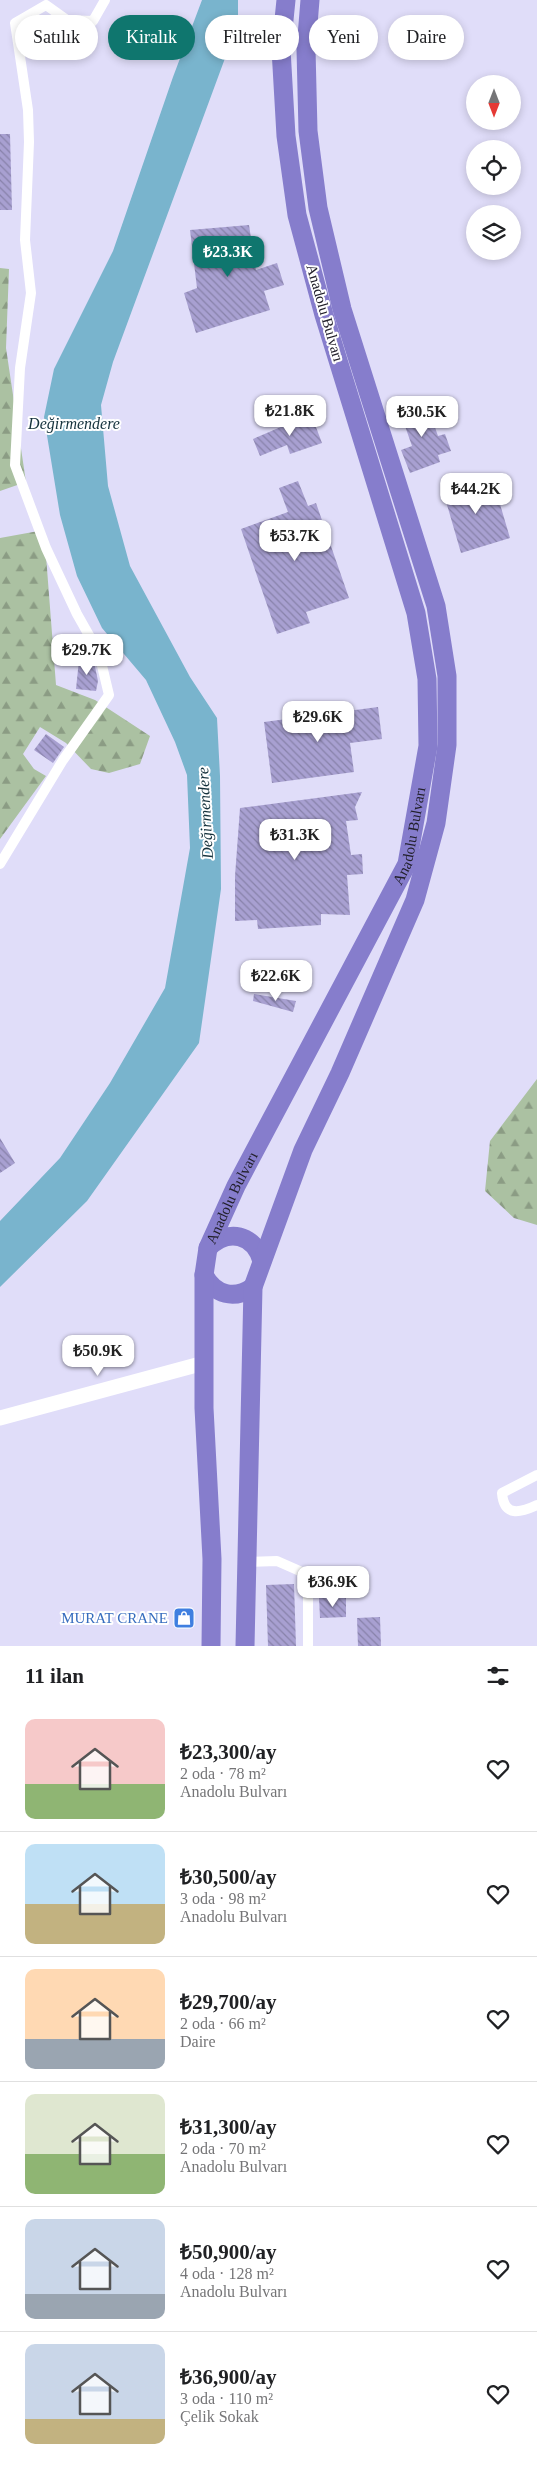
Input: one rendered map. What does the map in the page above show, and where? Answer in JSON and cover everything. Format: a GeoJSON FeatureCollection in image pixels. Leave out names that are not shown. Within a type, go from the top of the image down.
{"type":"FeatureCollection","features":[{"type":"Feature","properties":{"kind":"highway","name":"Anadolu Bulvarı"},"geometry":{"type":"LineString","coordinates":[[211,1646],[212,1559],[204,1408],[204,1275],[208,1248],[236,1186],[407,864],[428,746],[427,679],[416,613],[324,315],[297,215],[286,136],[283,88],[282,50],[286,0]]}},
{"type":"Feature","properties":{"kind":"highway","name":"Anadolu Bulvarı"},"geometry":{"type":"LineString","coordinates":[[245,1646],[253,1287],[302,1150],[340,1073],[415,900],[436,823],[447,745],[447,676],[436,606],[342,309],[318,208],[308,131],[306,50],[310,0]]}},
{"type":"Feature","properties":{"kind":"highway"},"geometry":{"type":"LineString","coordinates":[[208,1248],[220,1239],[234,1235],[253,1243],[262,1261]]}},
{"type":"Feature","properties":{"kind":"highway"},"geometry":{"type":"LineString","coordinates":[[204,1275],[209,1284],[225,1294],[235,1295],[253,1287]]}},
{"type":"Feature","properties":{"kind":"street"},"geometry":{"type":"LineString","coordinates":[[0,864],[63,760],[109,695],[99,653],[46,548],[15,465],[20,368],[31,293],[25,240],[29,142],[28,110],[15,23],[46,5],[67,20],[93,21],[105,0]]}},
{"type":"Feature","properties":{"kind":"street"},"geometry":{"type":"LineString","coordinates":[[0,1418],[204,1363]]}},
{"type":"Feature","properties":{"kind":"street"},"geometry":{"type":"LineString","coordinates":[[537,1475],[502,1494],[503,1502],[509,1510],[516,1512],[537,1505]]}},
{"type":"Feature","properties":{"kind":"street"},"geometry":{"type":"LineString","coordinates":[[247,1562],[277,1561],[302,1572],[308,1595],[308,1646]]}},
{"type":"Feature","properties":{"kind":"green space"},"geometry":{"type":"Polygon","coordinates":[[[0,268],[9,269],[6,348],[26,482],[0,491],[0,268]]]}},
{"type":"Feature","properties":{"kind":"green space"},"geometry":{"type":"Polygon","coordinates":[[[44,530],[56,685],[95,700],[150,736],[140,764],[109,773],[91,769],[66,743],[40,727],[23,754],[34,769],[46,776],[0,839],[0,538],[44,530]]]}},
{"type":"Feature","properties":{"kind":"green space"},"geometry":{"type":"Polygon","coordinates":[[[537,1079],[537,1225],[514,1218],[485,1191],[490,1141],[537,1079]]]}},
{"type":"Feature","properties":{"kind":"water","name":"Değirmendere"},"geometry":{"type":"Polygon","coordinates":[[[202,0],[238,0],[238,15],[205,15],[205,60],[224,60],[113,362],[101,405],[108,486],[130,566],[190,677],[217,718],[220,776],[221,889],[199,1043],[87,1201],[0,1287],[0,1221],[60,1158],[110,1083],[165,988],[190,848],[187,775],[175,742],[146,680],[102,628],[77,576],[60,515],[44,417],[54,369],[113,251],[179,60],[195,60],[195,19],[202,0]]]}},
{"type":"Feature","properties":{"kind":"building"},"geometry":{"type":"Polygon","coordinates":[[[0,134],[10,134],[12,210],[0,210],[0,134]]]}},
{"type":"Feature","properties":{"kind":"building"},"geometry":{"type":"Polygon","coordinates":[[[249,225],[256,270],[277,263],[284,285],[264,291],[270,310],[196,333],[184,293],[197,288],[190,230],[249,225]]]}},
{"type":"Feature","properties":{"kind":"building"},"geometry":{"type":"Polygon","coordinates":[[[425,399],[438,436],[445,434],[451,451],[438,455],[440,462],[410,473],[401,450],[412,446],[399,409],[425,399]]]}},
{"type":"Feature","properties":{"kind":"building"},"geometry":{"type":"Polygon","coordinates":[[[311,414],[322,443],[290,454],[287,445],[260,456],[253,439],[311,414]]]}},
{"type":"Feature","properties":{"kind":"building"},"geometry":{"type":"Polygon","coordinates":[[[492,477],[510,538],[461,553],[443,491],[492,477]]]}},
{"type":"Feature","properties":{"kind":"building"},"geometry":{"type":"Polygon","coordinates":[[[298,481],[308,506],[316,503],[349,598],[306,612],[310,623],[277,634],[241,529],[288,512],[279,488],[298,481]]]}},
{"type":"Feature","properties":{"kind":"building"},"geometry":{"type":"Polygon","coordinates":[[[79,660],[94,662],[98,681],[96,691],[76,689],[79,660]]]}},
{"type":"Feature","properties":{"kind":"building"},"geometry":{"type":"Polygon","coordinates":[[[378,707],[382,739],[350,743],[354,772],[272,783],[264,722],[378,707]]]}},
{"type":"Feature","properties":{"kind":"building"},"geometry":{"type":"Polygon","coordinates":[[[46,734],[64,747],[53,763],[34,750],[46,734]]]}},
{"type":"Feature","properties":{"kind":"building"},"geometry":{"type":"Polygon","coordinates":[[[362,792],[355,807],[358,820],[346,821],[351,855],[362,854],[363,874],[347,875],[350,915],[321,914],[321,925],[258,929],[257,920],[235,921],[235,876],[240,808],[362,792]]]}},
{"type":"Feature","properties":{"kind":"building"},"geometry":{"type":"Polygon","coordinates":[[[254,994],[296,1001],[293,1012],[253,1001],[254,994]]]}},
{"type":"Feature","properties":{"kind":"building"},"geometry":{"type":"Polygon","coordinates":[[[0,1138],[15,1163],[0,1173],[0,1138]]]}},
{"type":"Feature","properties":{"kind":"building"},"geometry":{"type":"Polygon","coordinates":[[[294,1584],[296,1646],[268,1646],[266,1585],[294,1584]]]}},
{"type":"Feature","properties":{"kind":"building"},"geometry":{"type":"Polygon","coordinates":[[[319,1598],[346,1598],[346,1617],[320,1618],[319,1598]]]}},
{"type":"Feature","properties":{"kind":"building"},"geometry":{"type":"Polygon","coordinates":[[[380,1617],[381,1646],[358,1646],[357,1618],[380,1617]]]}},
{"type":"Feature","properties":{"kind":"place","name":"MURAT CRANE"},"geometry":{"type":"Point","coordinates":[184,1618]}}]}
